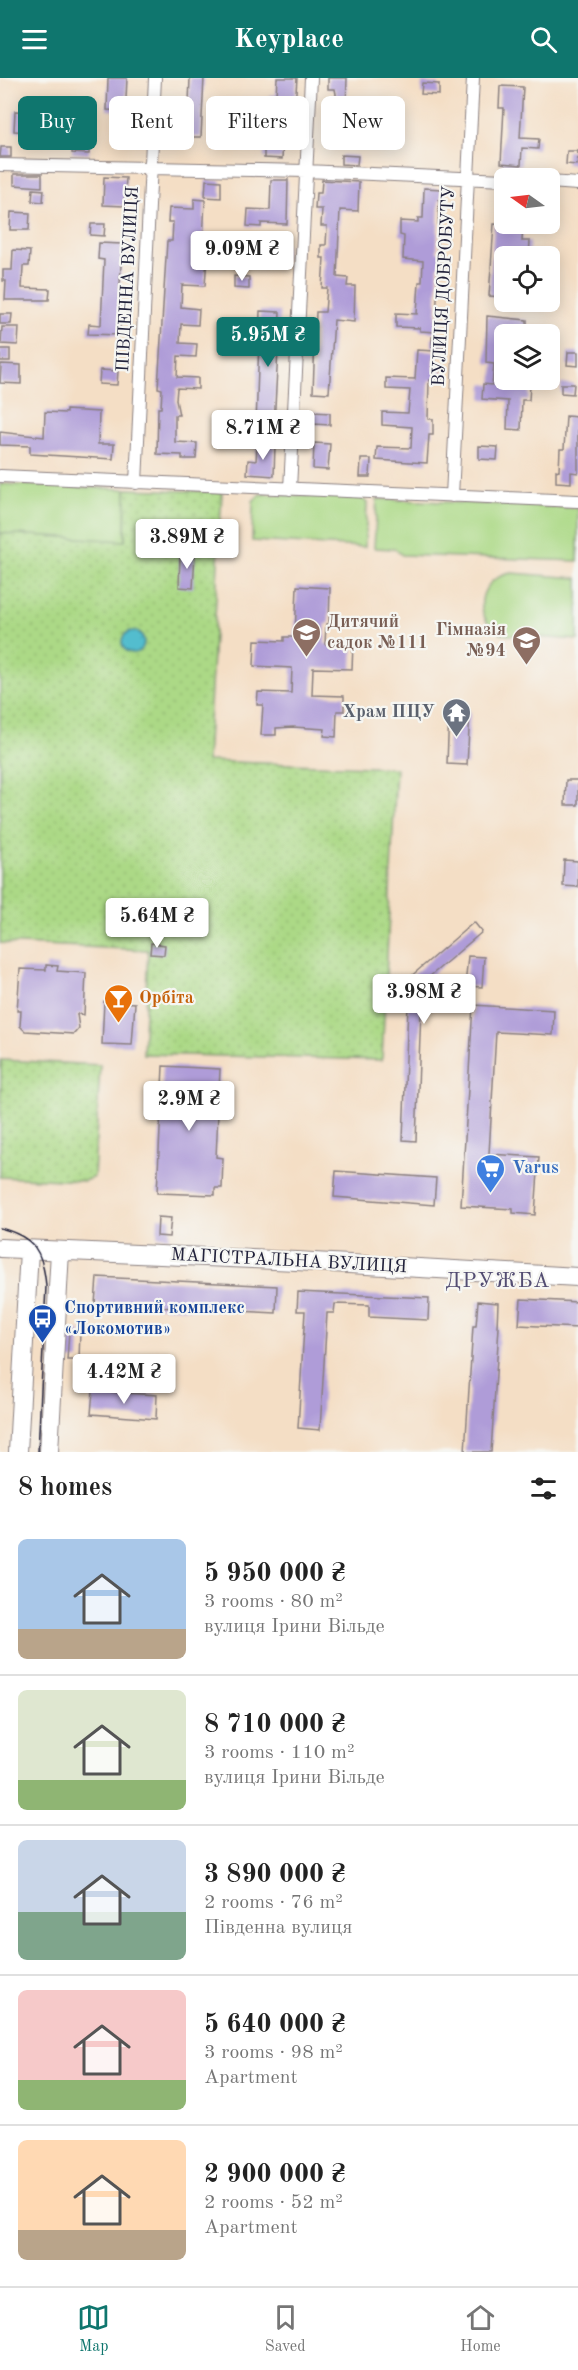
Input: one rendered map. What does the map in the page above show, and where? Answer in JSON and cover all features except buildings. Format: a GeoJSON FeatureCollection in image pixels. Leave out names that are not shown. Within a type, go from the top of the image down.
{"type":"FeatureCollection","features":[{"type":"Feature","properties":{"kind":"street","name":"ПІВДЕННА ВУЛИЦЯ"},"geometry":{"type":"LineString","coordinates":[[136,483],[155,78]]}},
{"type":"Feature","properties":{"kind":"street"},"geometry":{"type":"LineString","coordinates":[[290,489],[311,78]]}},
{"type":"Feature","properties":{"kind":"street","name":"ВУЛИЦЯ ДОБРОБУТУ"},"geometry":{"type":"LineString","coordinates":[[452,496],[472,78]]}},
{"type":"Feature","properties":{"kind":"street"},"geometry":{"type":"LineString","coordinates":[[0,165],[306,171],[494,179]]}},
{"type":"Feature","properties":{"kind":"street"},"geometry":{"type":"LineString","coordinates":[[560,183],[578,184]]}},
{"type":"Feature","properties":{"kind":"street"},"geometry":{"type":"LineString","coordinates":[[0,476],[578,501]]}},
{"type":"Feature","properties":{"kind":"street","name":"МАГІСТРАЛЬНА ВУЛИЦЯ"},"geometry":{"type":"LineString","coordinates":[[0,1248],[296,1261],[578,1277]]}},
{"type":"Feature","properties":{"kind":"street"},"geometry":{"type":"LineString","coordinates":[[18,1452],[29,1250]]}},
{"type":"Feature","properties":{"kind":"street"},"geometry":{"type":"LineString","coordinates":[[49,1452],[60,1251]]}},
{"type":"Feature","properties":{"kind":"green space"},"geometry":{"type":"Polygon","coordinates":[[[0,484],[126,489],[123,623],[0,623],[0,484]]]}},
{"type":"Feature","properties":{"kind":"green space"},"geometry":{"type":"Polygon","coordinates":[[[126,489],[222,492],[207,761],[396,768],[382,1060],[143,1054],[148,950],[0,943],[0,533],[125,541],[126,489]]]}},
{"type":"Feature","properties":{"kind":"green space"},"geometry":{"type":"Polygon","coordinates":[[[260,494],[362,498],[367,503],[365,547],[252,541],[253,501],[260,494]]]}},
{"type":"Feature","properties":{"kind":"green space"},"geometry":{"type":"Polygon","coordinates":[[[377,499],[578,508],[578,561],[402,555],[395,549],[374,548],[377,499]]]}},
{"type":"Feature","properties":{"kind":"green space"},"geometry":{"type":"Polygon","coordinates":[[[511,573],[578,578],[578,640],[508,635],[496,630],[488,623],[483,614],[484,594],[489,585],[498,577],[511,573]]]}},
{"type":"Feature","properties":{"kind":"green space"},"geometry":{"type":"Polygon","coordinates":[[[1,1060],[100,1065],[94,1177],[84,1181],[0,1177],[1,1060]]]}},
{"type":"Feature","properties":{"kind":"water"},"geometry":{"type":"Polygon","coordinates":[[[133,631],[141,634],[144,642],[141,650],[133,653],[125,650],[122,642],[125,634],[133,631]]]}},
{"type":"Feature","properties":{"kind":"tram line"},"geometry":{"type":"LineString","coordinates":[[0,1228],[29,1241],[39,1255],[45,1274],[38,1452]]}},
{"type":"Feature","properties":{"kind":"place","name":"Дитячий садок №111"},"geometry":{"type":"Point","coordinates":[306,658]}},
{"type":"Feature","properties":{"kind":"place","name":"Гімназія №94"},"geometry":{"type":"Point","coordinates":[527,666]}},
{"type":"Feature","properties":{"kind":"place","name":"Храм ПЦУ"},"geometry":{"type":"Point","coordinates":[456,738]}},
{"type":"Feature","properties":{"kind":"place","name":"Орбіта"},"geometry":{"type":"Point","coordinates":[118,1024]}},
{"type":"Feature","properties":{"kind":"place","name":"Varus"},"geometry":{"type":"Point","coordinates":[491,1194]}},
{"type":"Feature","properties":{"kind":"place","name":"Спортивний комплекс «Локомотив»"},"geometry":{"type":"Point","coordinates":[43,1344]}},
{"type":"Feature","properties":{"kind":"district","name":"ДРУЖБА"},"geometry":{"type":"Point","coordinates":[498,1281]}}]}
